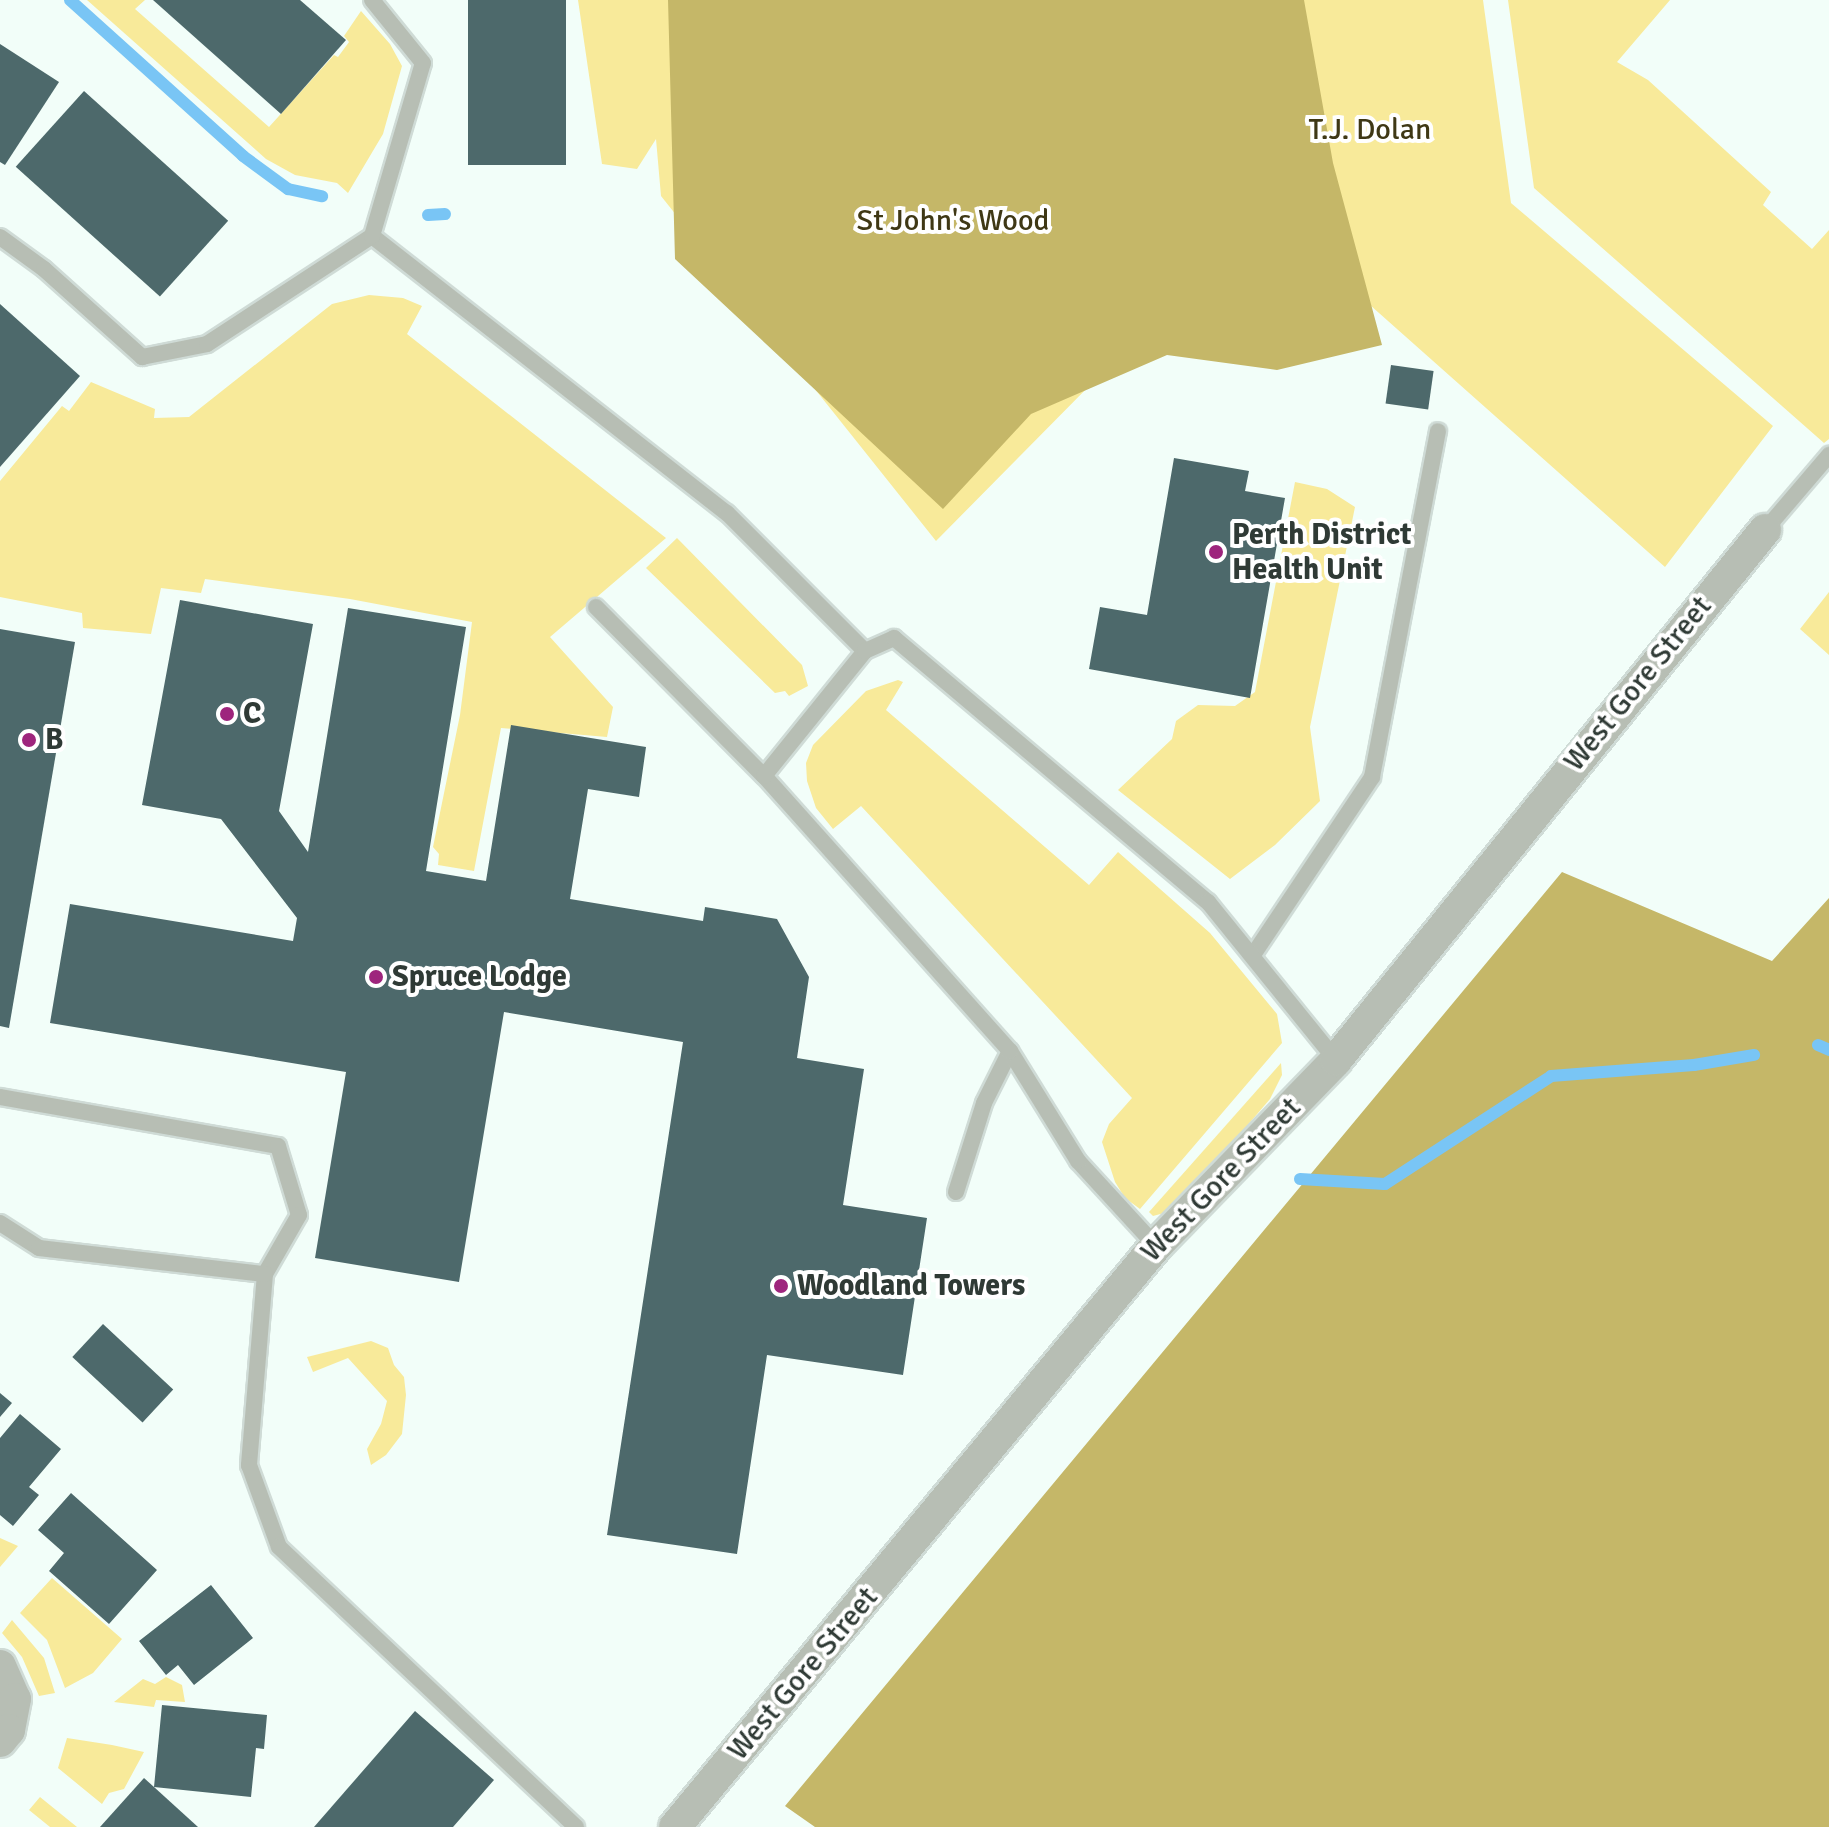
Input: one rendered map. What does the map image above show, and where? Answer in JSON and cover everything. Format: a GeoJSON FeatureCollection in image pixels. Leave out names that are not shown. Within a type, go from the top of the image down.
{"type":"FeatureCollection","features":[{"type":"Feature","properties":{"kind":"street","name":"West Gore Street"},"geometry":{"type":"LineString","coordinates":[[675,1827],[1156,1246],[1336,1060],[1765,530]]}},
{"type":"Feature","properties":{"kind":"street"},"geometry":{"type":"LineString","coordinates":[[0,1666],[15,1699],[9,1730],[0,1741]]}},
{"type":"Feature","properties":{"kind":"lane"},"geometry":{"type":"LineString","coordinates":[[0,237],[44,269],[142,357],[207,344],[372,236],[423,63],[372,0]]}},
{"type":"Feature","properties":{"kind":"lane"},"geometry":{"type":"LineString","coordinates":[[372,236],[727,513],[865,651]]}},
{"type":"Feature","properties":{"kind":"lane"},"geometry":{"type":"LineString","coordinates":[[1253,955],[1372,777],[1438,431]]}},
{"type":"Feature","properties":{"kind":"lane"},"geometry":{"type":"LineString","coordinates":[[1765,530],[1829,455]]}},
{"type":"Feature","properties":{"kind":"lane"},"geometry":{"type":"LineString","coordinates":[[596,607],[764,776],[1010,1051],[1078,1161],[1156,1246]]}},
{"type":"Feature","properties":{"kind":"lane"},"geometry":{"type":"LineString","coordinates":[[764,776],[865,651],[894,638],[1208,902],[1336,1060]]}},
{"type":"Feature","properties":{"kind":"lane"},"geometry":{"type":"LineString","coordinates":[[956,1192],[984,1103],[1010,1051]]}},
{"type":"Feature","properties":{"kind":"lane"},"geometry":{"type":"LineString","coordinates":[[0,1097],[278,1146],[299,1215],[265,1274],[249,1465],[279,1547],[576,1827]]}},
{"type":"Feature","properties":{"kind":"lane"},"geometry":{"type":"LineString","coordinates":[[0,1223],[39,1248],[265,1274]]}},
{"type":"Feature","properties":{"kind":"green space"},"geometry":{"type":"Polygon","coordinates":[[[87,0],[145,0],[135,9],[269,127],[334,55],[338,57],[349,42],[344,36],[361,11],[390,44],[402,66],[383,134],[348,193],[337,183],[295,175],[266,159],[87,0]]]}},
{"type":"Feature","properties":{"kind":"green space","name":"T.J. Dolan"},"geometry":{"type":"Polygon","coordinates":[[[578,0],[1483,0],[1511,203],[1773,426],[1665,567],[1263,210],[936,541],[661,196],[656,139],[637,169],[602,164],[578,0]]]}},
{"type":"Feature","properties":{"kind":"green space","name":"St John's Wood"},"geometry":{"type":"Polygon","coordinates":[[[668,0],[1304,0],[1333,163],[1382,345],[1277,370],[1167,355],[1031,414],[943,509],[675,259],[668,0]]]}},
{"type":"Feature","properties":{"kind":"green space"},"geometry":{"type":"Polygon","coordinates":[[[1508,0],[1670,0],[1617,62],[1648,80],[1771,192],[1763,205],[1812,249],[1829,230],[1829,439],[1824,443],[1534,188],[1508,0]]]}},
{"type":"Feature","properties":{"kind":"green space"},"geometry":{"type":"Polygon","coordinates":[[[369,295],[403,298],[422,306],[407,334],[666,538],[550,637],[613,707],[607,737],[501,728],[474,871],[438,865],[439,854],[433,847],[460,715],[472,622],[350,599],[205,579],[201,593],[161,588],[151,634],[83,628],[82,613],[0,597],[0,481],[62,406],[69,411],[91,382],[155,409],[154,418],[189,417],[332,304],[369,295]]]}},
{"type":"Feature","properties":{"kind":"green space"},"geometry":{"type":"Polygon","coordinates":[[[1295,482],[1327,489],[1355,507],[1310,727],[1320,801],[1275,845],[1230,879],[1118,790],[1172,739],[1176,721],[1198,705],[1235,706],[1255,692],[1295,482]]]}},
{"type":"Feature","properties":{"kind":"green space"},"geometry":{"type":"Polygon","coordinates":[[[677,538],[802,665],[808,686],[789,696],[785,691],[775,693],[646,568],[677,538]]]}},
{"type":"Feature","properties":{"kind":"green space"},"geometry":{"type":"Polygon","coordinates":[[[1829,592],[1829,655],[1800,629],[1829,592]]]}},
{"type":"Feature","properties":{"kind":"green space"},"geometry":{"type":"Polygon","coordinates":[[[898,680],[903,682],[886,710],[1089,885],[1118,852],[1210,933],[1277,1014],[1282,1043],[1140,1209],[1125,1198],[1115,1182],[1102,1142],[1109,1124],[1132,1098],[861,806],[833,829],[816,808],[807,781],[806,763],[813,745],[866,691],[898,680]]]}},
{"type":"Feature","properties":{"kind":"green space"},"geometry":{"type":"Polygon","coordinates":[[[1562,872],[1772,961],[1829,898],[1829,1827],[815,1827],[785,1806],[1562,872]]]}},
{"type":"Feature","properties":{"kind":"green space"},"geometry":{"type":"Polygon","coordinates":[[[1281,1063],[1282,1075],[1270,1099],[1175,1210],[1153,1216],[1149,1212],[1281,1063]]]}},
{"type":"Feature","properties":{"kind":"green space"},"geometry":{"type":"Polygon","coordinates":[[[371,1341],[388,1348],[394,1365],[404,1377],[406,1395],[402,1434],[386,1455],[371,1465],[367,1449],[381,1424],[387,1401],[348,1358],[313,1372],[307,1357],[371,1341]]]}},
{"type":"Feature","properties":{"kind":"green space"},"geometry":{"type":"Polygon","coordinates":[[[0,1538],[18,1546],[0,1567],[0,1538]]]}},
{"type":"Feature","properties":{"kind":"green space"},"geometry":{"type":"Polygon","coordinates":[[[52,1578],[122,1639],[93,1673],[65,1688],[47,1640],[20,1613],[52,1578]]]}},
{"type":"Feature","properties":{"kind":"green space"},"geometry":{"type":"Polygon","coordinates":[[[12,1620],[44,1658],[55,1693],[39,1696],[22,1657],[2,1633],[12,1620]]]}},
{"type":"Feature","properties":{"kind":"green space"},"geometry":{"type":"Polygon","coordinates":[[[166,1677],[182,1685],[185,1702],[156,1700],[154,1707],[114,1702],[143,1679],[155,1684],[166,1677]]]}},
{"type":"Feature","properties":{"kind":"green space"},"geometry":{"type":"Polygon","coordinates":[[[67,1738],[144,1752],[124,1789],[109,1793],[102,1804],[58,1768],[67,1738]]]}},
{"type":"Feature","properties":{"kind":"green space"},"geometry":{"type":"Polygon","coordinates":[[[40,1797],[77,1827],[50,1827],[29,1810],[40,1797]]]}},
{"type":"Feature","properties":{"kind":"building"},"geometry":{"type":"Polygon","coordinates":[[[153,0],[300,0],[346,40],[281,114],[153,0]]]}},
{"type":"Feature","properties":{"kind":"building"},"geometry":{"type":"Polygon","coordinates":[[[468,0],[566,0],[566,165],[468,165],[468,0]]]}},
{"type":"Feature","properties":{"kind":"building"},"geometry":{"type":"Polygon","coordinates":[[[0,44],[59,82],[5,165],[0,162],[0,44]]]}},
{"type":"Feature","properties":{"kind":"building"},"geometry":{"type":"Polygon","coordinates":[[[84,91],[228,221],[160,297],[16,167],[84,91]]]}},
{"type":"Feature","properties":{"kind":"building"},"geometry":{"type":"Polygon","coordinates":[[[0,304],[80,376],[0,467],[0,304]]]}},
{"type":"Feature","properties":{"kind":"building"},"geometry":{"type":"Polygon","coordinates":[[[1391,365],[1434,371],[1428,410],[1386,404],[1391,365]]]}},
{"type":"Feature","properties":{"kind":"building","name":"Perth District Health Unit"},"geometry":{"type":"Polygon","coordinates":[[[1174,458],[1249,471],[1245,491],[1285,498],[1250,698],[1089,669],[1100,607],[1147,615],[1174,458]]]}},
{"type":"Feature","properties":{"kind":"building"},"geometry":{"type":"Polygon","coordinates":[[[180,600],[313,624],[279,811],[308,852],[348,608],[466,627],[426,871],[486,881],[511,725],[646,747],[639,797],[588,789],[570,899],[703,921],[705,907],[777,919],[809,977],[797,1058],[864,1069],[843,1205],[927,1218],[903,1375],[767,1355],[737,1554],[607,1535],[683,1042],[504,1012],[459,1282],[315,1258],[346,1072],[50,1023],[70,904],[293,941],[297,918],[221,819],[142,805],[180,600]]]}},
{"type":"Feature","properties":{"kind":"building","name":"B"},"geometry":{"type":"Polygon","coordinates":[[[0,629],[75,642],[9,1028],[0,1026],[0,629]]]}},
{"type":"Feature","properties":{"kind":"building"},"geometry":{"type":"Polygon","coordinates":[[[103,1324],[173,1389],[143,1422],[72,1357],[103,1324]]]}},
{"type":"Feature","properties":{"kind":"building"},"geometry":{"type":"Polygon","coordinates":[[[0,1393],[12,1403],[0,1417],[0,1393]]]}},
{"type":"Feature","properties":{"kind":"building"},"geometry":{"type":"Polygon","coordinates":[[[20,1414],[61,1449],[29,1487],[39,1495],[13,1526],[0,1515],[0,1438],[20,1414]]]}},
{"type":"Feature","properties":{"kind":"building"},"geometry":{"type":"Polygon","coordinates":[[[71,1493],[157,1570],[109,1624],[49,1571],[64,1553],[38,1530],[71,1493]]]}},
{"type":"Feature","properties":{"kind":"building"},"geometry":{"type":"Polygon","coordinates":[[[211,1585],[253,1638],[194,1685],[178,1665],[166,1675],[139,1641],[211,1585]]]}},
{"type":"Feature","properties":{"kind":"building"},"geometry":{"type":"Polygon","coordinates":[[[162,1705],[267,1715],[264,1749],[256,1748],[251,1797],[154,1787],[162,1705]]]}},
{"type":"Feature","properties":{"kind":"building"},"geometry":{"type":"Polygon","coordinates":[[[415,1711],[494,1780],[453,1827],[314,1827],[415,1711]]]}},
{"type":"Feature","properties":{"kind":"building"},"geometry":{"type":"Polygon","coordinates":[[[144,1778],[154,1787],[198,1827],[100,1827],[144,1778]]]}},
{"type":"Feature","properties":{"kind":"waterway"},"geometry":{"type":"LineString","coordinates":[[70,0],[243,156],[288,189],[322,196]]}},
{"type":"Feature","properties":{"kind":"waterway"},"geometry":{"type":"LineString","coordinates":[[428,215],[445,214]]}},
{"type":"Feature","properties":{"kind":"waterway"},"geometry":{"type":"LineString","coordinates":[[1818,1045],[1829,1050]]}},
{"type":"Feature","properties":{"kind":"waterway"},"geometry":{"type":"LineString","coordinates":[[1300,1179],[1385,1184],[1551,1076],[1694,1065],[1754,1055]]}},
{"type":"Feature","properties":{"kind":"place","name":"Perth District Health Unit"},"geometry":{"type":"Point","coordinates":[1216,552]}},
{"type":"Feature","properties":{"kind":"place","name":"C"},"geometry":{"type":"Point","coordinates":[227,714]}},
{"type":"Feature","properties":{"kind":"place","name":"B"},"geometry":{"type":"Point","coordinates":[29,740]}},
{"type":"Feature","properties":{"kind":"place","name":"Spruce Lodge"},"geometry":{"type":"Point","coordinates":[376,977]}},
{"type":"Feature","properties":{"kind":"place","name":"Woodland Towers"},"geometry":{"type":"Point","coordinates":[781,1286]}}]}
